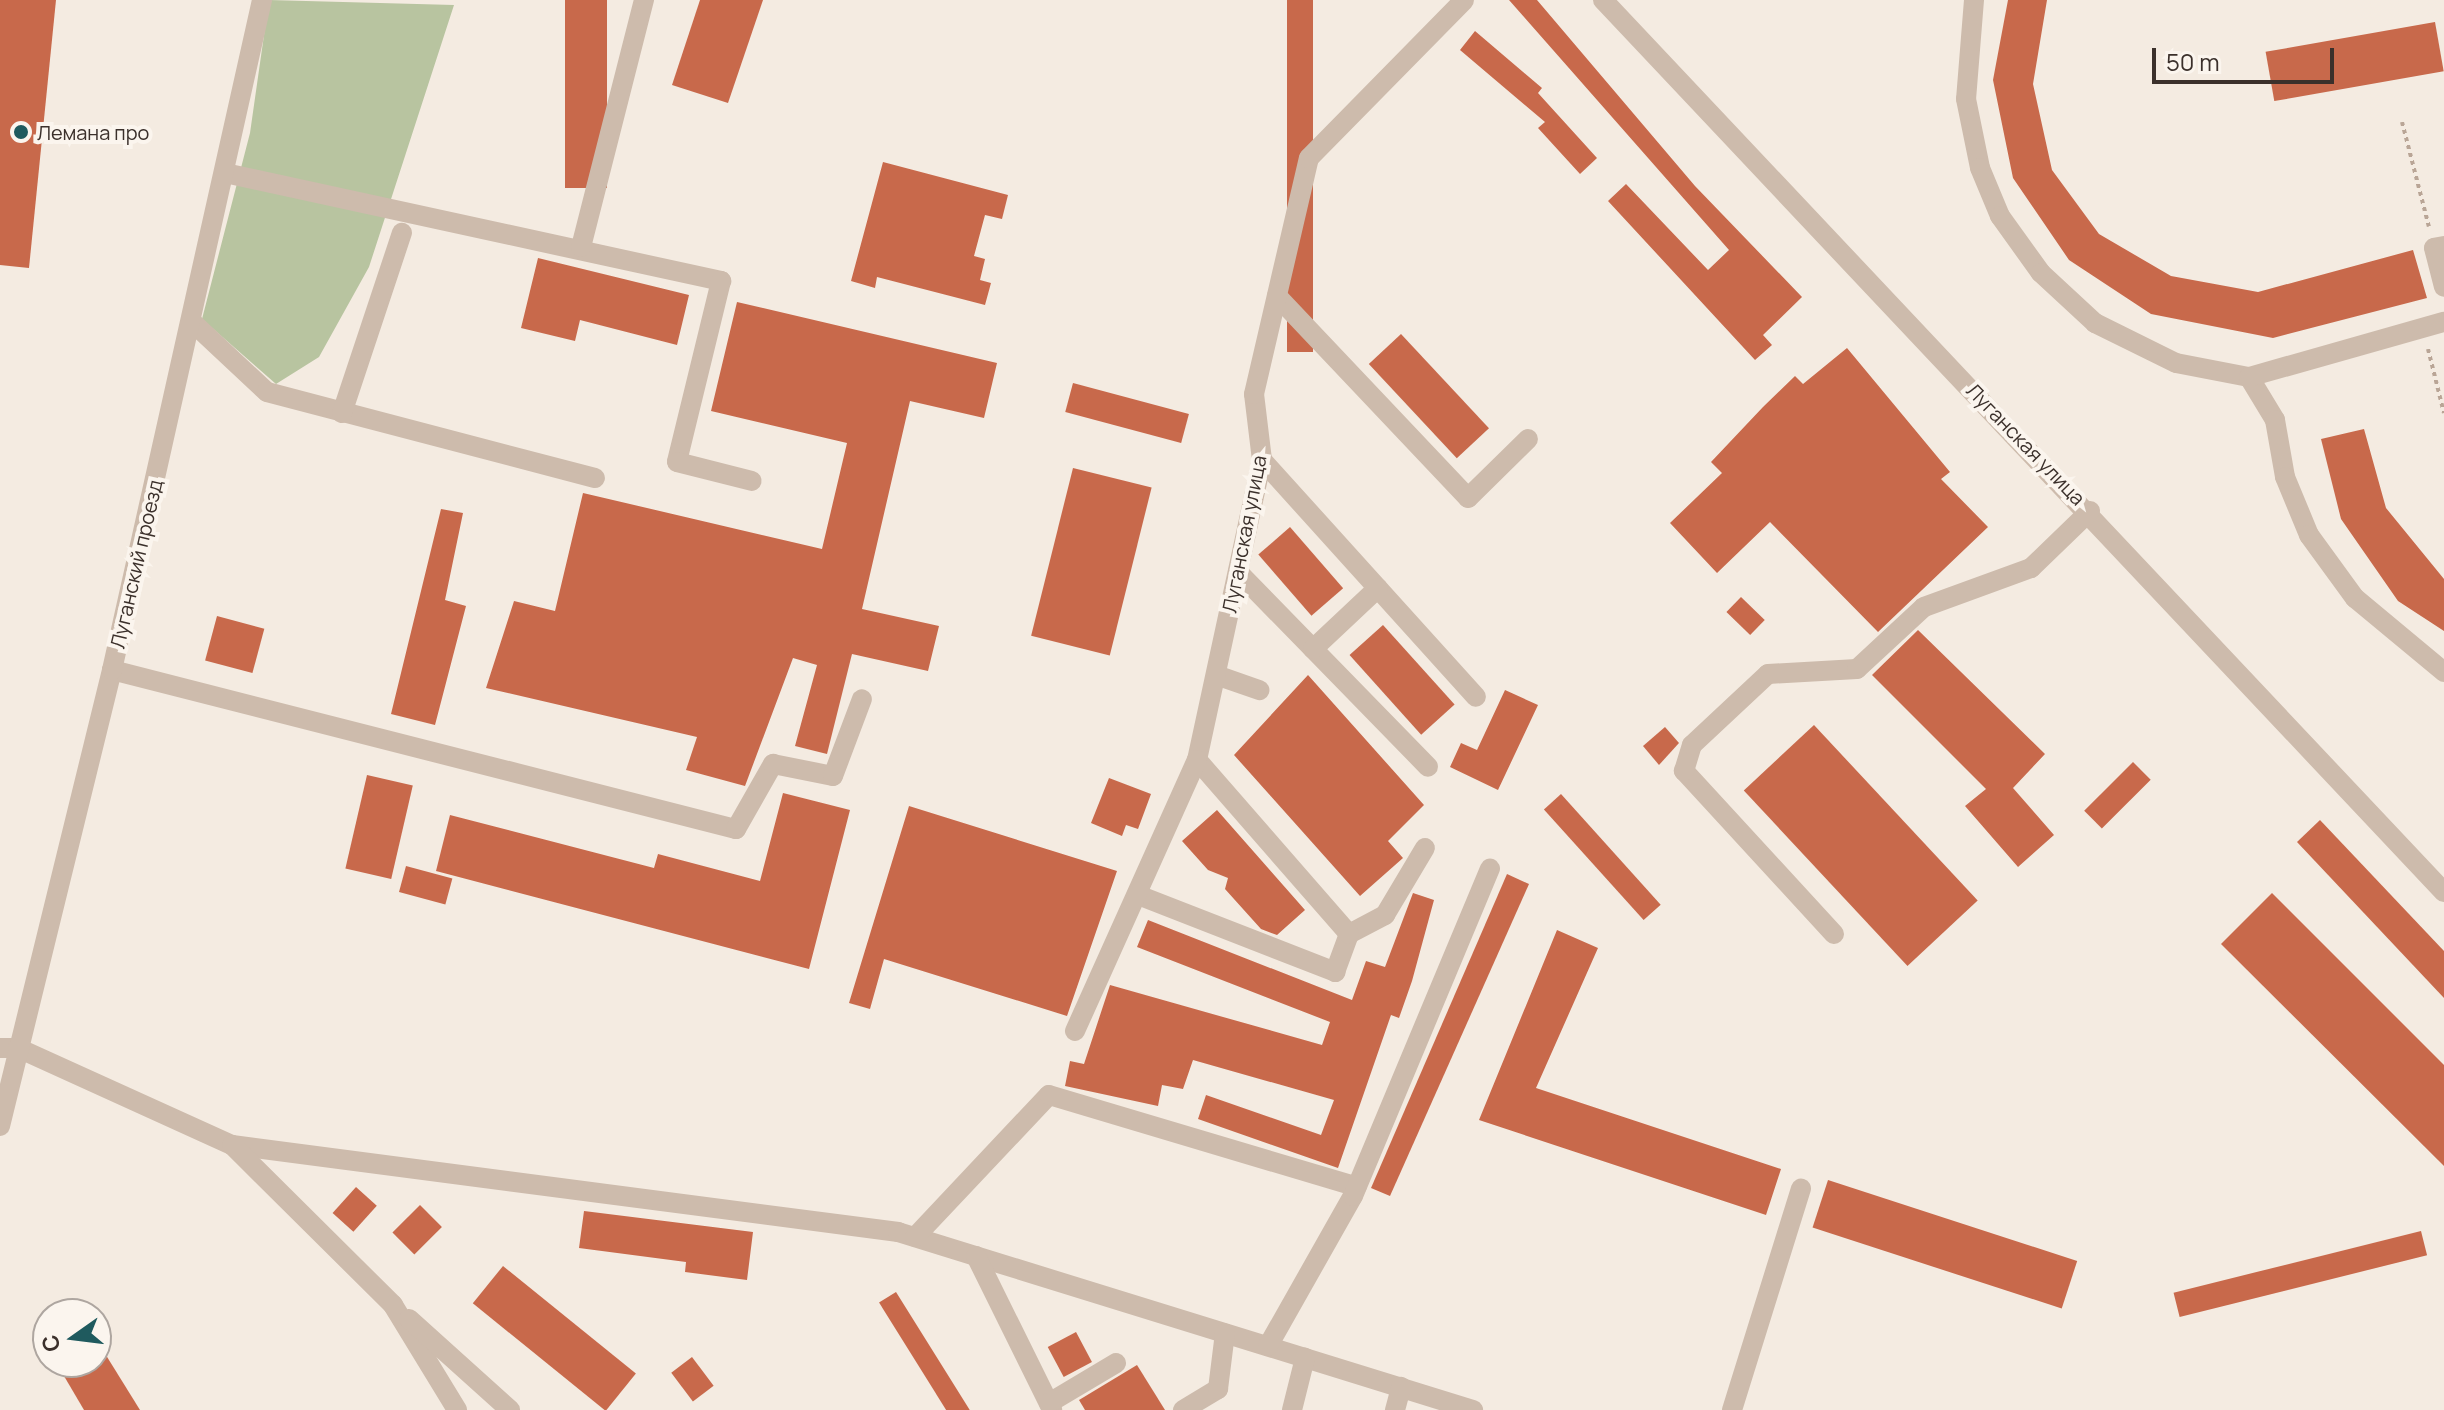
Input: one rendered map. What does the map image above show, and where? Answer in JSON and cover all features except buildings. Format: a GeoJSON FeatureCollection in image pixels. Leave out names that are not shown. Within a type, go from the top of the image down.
{"type":"FeatureCollection","features":[{"type":"Feature","properties":{"kind":"street","name":"Луганский проезд"},"geometry":{"type":"LineString","coordinates":[[0,1126],[9,1048],[112,670],[262,0]]}},
{"type":"Feature","properties":{"kind":"street"},"geometry":{"type":"LineString","coordinates":[[581,247],[644,0]]}},
{"type":"Feature","properties":{"kind":"street","name":"Луганская улица"},"geometry":{"type":"LineString","coordinates":[[1075,1031],[1197,760],[1262,460],[1254,394],[1309,158],[1464,0]]}},
{"type":"Feature","properties":{"kind":"street","name":"Луганская улица"},"geometry":{"type":"LineString","coordinates":[[1603,0],[2090,511],[2444,892]]}},
{"type":"Feature","properties":{"kind":"street"},"geometry":{"type":"LineString","coordinates":[[1974,0],[1966,99],[1980,168],[2000,216],[2041,273],[2095,323],[2176,363],[2249,377],[2444,322]]}},
{"type":"Feature","properties":{"kind":"street"},"geometry":{"type":"LineString","coordinates":[[225,173],[581,247],[721,281],[677,462],[752,481]]}},
{"type":"Feature","properties":{"kind":"street"},"geometry":{"type":"LineString","coordinates":[[342,413],[402,233]]}},
{"type":"Feature","properties":{"kind":"street"},"geometry":{"type":"LineString","coordinates":[[2439,247],[2444,287]]}},
{"type":"Feature","properties":{"kind":"street"},"geometry":{"type":"LineString","coordinates":[[1277,296],[1468,498],[1528,439]]}},
{"type":"Feature","properties":{"kind":"street"},"geometry":{"type":"LineString","coordinates":[[191,321],[267,392],[595,478]]}},
{"type":"Feature","properties":{"kind":"street"},"geometry":{"type":"LineString","coordinates":[[2249,377],[2275,420],[2285,477],[2309,535],[2355,598],[2444,672]]}},
{"type":"Feature","properties":{"kind":"street"},"geometry":{"type":"LineString","coordinates":[[1262,460],[1476,697]]}},
{"type":"Feature","properties":{"kind":"street"},"geometry":{"type":"LineString","coordinates":[[1834,934],[1684,771],[1692,745],[1768,674],[1857,669],[1924,607],[2031,568],[2090,511]]}},
{"type":"Feature","properties":{"kind":"street"},"geometry":{"type":"LineString","coordinates":[[1238,572],[1428,767]]}},
{"type":"Feature","properties":{"kind":"street"},"geometry":{"type":"LineString","coordinates":[[1313,649],[1378,588]]}},
{"type":"Feature","properties":{"kind":"street"},"geometry":{"type":"LineString","coordinates":[[112,670],[736,829],[773,764],[833,776],[862,699]]}},
{"type":"Feature","properties":{"kind":"street"},"geometry":{"type":"LineString","coordinates":[[1216,675],[1259,690]]}},
{"type":"Feature","properties":{"kind":"street"},"geometry":{"type":"LineString","coordinates":[[1197,760],[1349,934]]}},
{"type":"Feature","properties":{"kind":"street"},"geometry":{"type":"LineString","coordinates":[[1138,895],[1335,972],[1349,934],[1385,915],[1425,848]]}},
{"type":"Feature","properties":{"kind":"street"},"geometry":{"type":"LineString","coordinates":[[1268,1346],[1357,1187],[1490,869]]}},
{"type":"Feature","properties":{"kind":"street"},"geometry":{"type":"LineString","coordinates":[[9,1048],[232,1145],[915,1237],[1473,1410]]}},
{"type":"Feature","properties":{"kind":"street"},"geometry":{"type":"LineString","coordinates":[[915,1237],[1049,1095],[1357,1187]]}},
{"type":"Feature","properties":{"kind":"street"},"geometry":{"type":"LineString","coordinates":[[232,1145],[393,1305],[510,1410]]}},
{"type":"Feature","properties":{"kind":"street"},"geometry":{"type":"LineString","coordinates":[[1732,1410],[1801,1189]]}},
{"type":"Feature","properties":{"kind":"street"},"geometry":{"type":"LineString","coordinates":[[976,1256],[1051,1406],[1116,1363]]}},
{"type":"Feature","properties":{"kind":"street"},"geometry":{"type":"LineString","coordinates":[[393,1305],[457,1410]]}},
{"type":"Feature","properties":{"kind":"street"},"geometry":{"type":"LineString","coordinates":[[1183,1410],[1218,1389],[1225,1333]]}},
{"type":"Feature","properties":{"kind":"street"},"geometry":{"type":"LineString","coordinates":[[1292,1410],[1305,1358]]}},
{"type":"Feature","properties":{"kind":"street"},"geometry":{"type":"LineString","coordinates":[[1395,1410],[1401,1387]]}},
{"type":"Feature","properties":{"kind":"path"},"geometry":{"type":"LineString","coordinates":[[2402,122],[2439,247]]}},
{"type":"Feature","properties":{"kind":"path"},"geometry":{"type":"LineString","coordinates":[[2432,366],[2444,413]]}},
{"type":"Feature","properties":{"kind":"path"},"geometry":{"type":"LineString","coordinates":[[2436,380],[2444,378]]}},
{"type":"Feature","properties":{"kind":"green space"},"geometry":{"type":"Polygon","coordinates":[[[269,0],[454,5],[369,267],[319,357],[276,384],[202,319],[250,133],[269,0]]]}},
{"type":"Feature","properties":{"kind":"place","name":"Лемана про"},"geometry":{"type":"Point","coordinates":[21,132]}}]}
